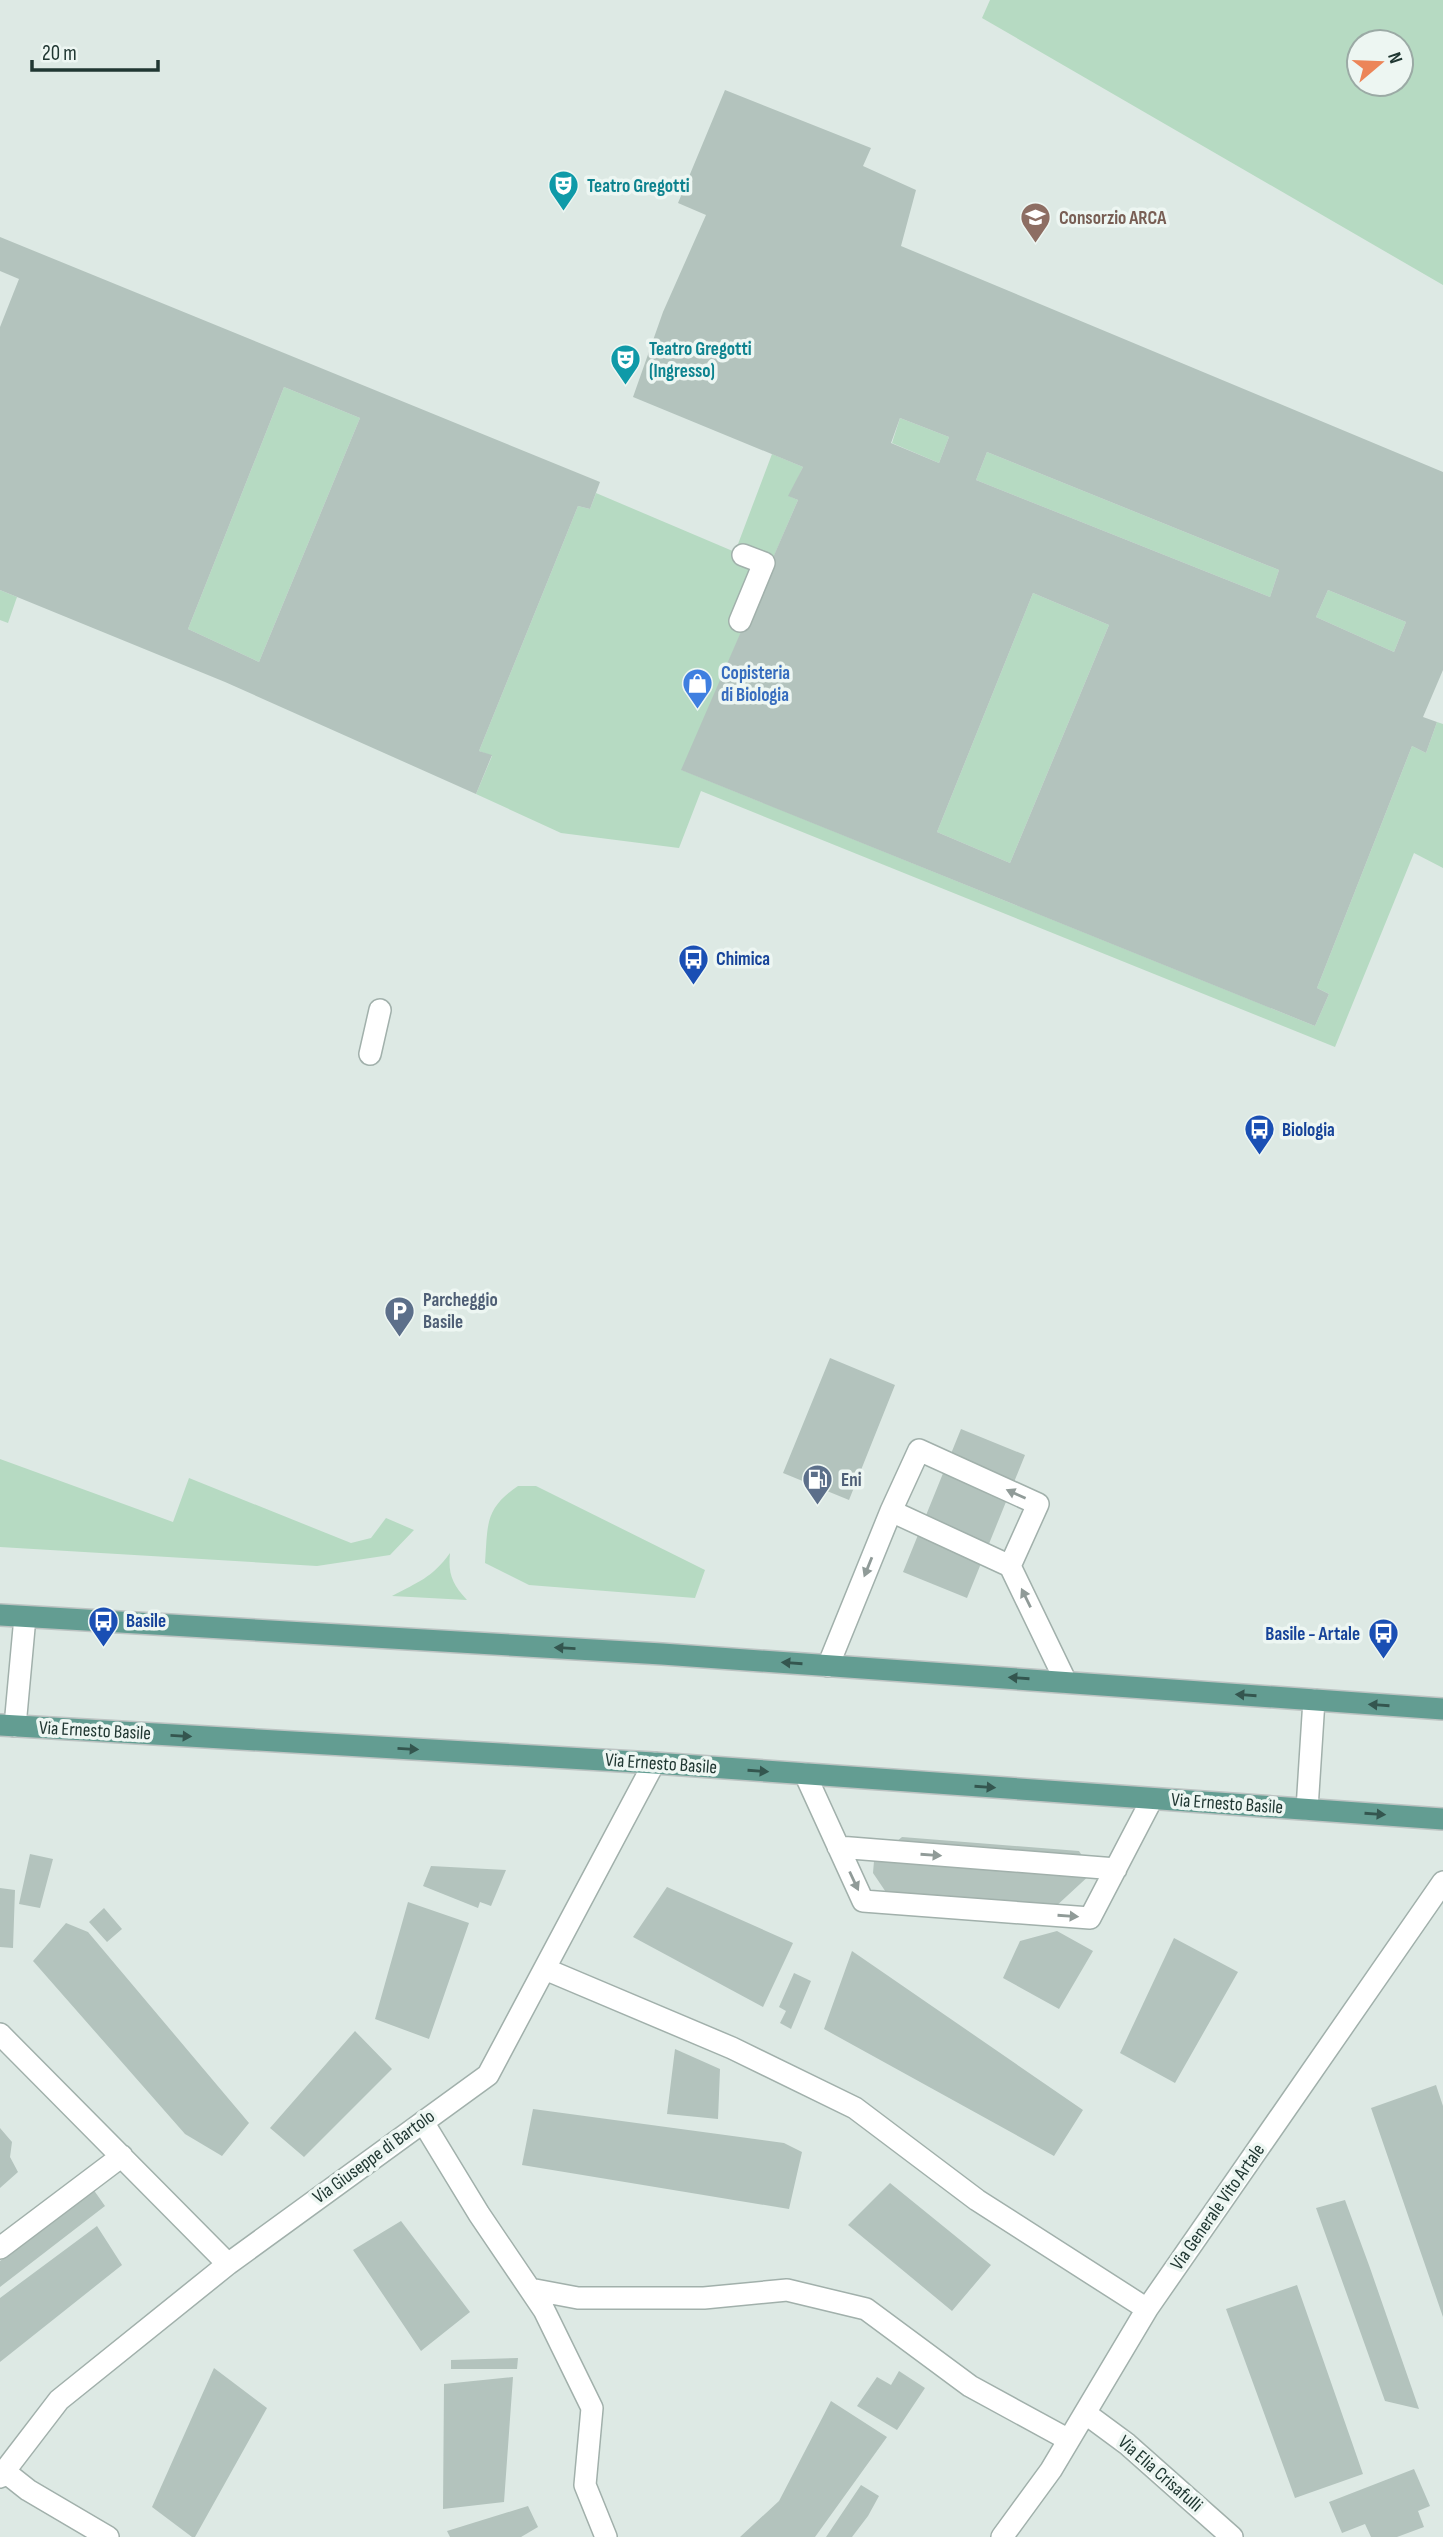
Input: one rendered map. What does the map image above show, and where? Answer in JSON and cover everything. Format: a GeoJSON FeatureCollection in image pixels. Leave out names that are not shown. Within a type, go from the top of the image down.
{"type":"FeatureCollection","features":[{"type":"Feature","properties":{"kind":"main road"},"geometry":{"type":"LineString","coordinates":[[0,1615],[828,1666],[1443,1709]]}},
{"type":"Feature","properties":{"kind":"main road","name":"Via Ernesto Basile"},"geometry":{"type":"LineString","coordinates":[[8,1725],[654,1763],[1443,1819]]}},
{"type":"Feature","properties":{"kind":"street"},"geometry":{"type":"LineString","coordinates":[[740,621],[764,563],[743,555]]}},
{"type":"Feature","properties":{"kind":"street"},"geometry":{"type":"LineString","coordinates":[[370,1054],[380,1010]]}},
{"type":"Feature","properties":{"kind":"street"},"geometry":{"type":"LineString","coordinates":[[828,1666],[891,1511],[919,1450],[1038,1504],[1010,1566]]}},
{"type":"Feature","properties":{"kind":"street"},"geometry":{"type":"LineString","coordinates":[[891,1511],[1010,1566],[1066,1682]]}},
{"type":"Feature","properties":{"kind":"street","name":"Via Ernesto Basile"},"geometry":{"type":"LineString","coordinates":[[8,1725],[25,1617]]}},
{"type":"Feature","properties":{"kind":"street","name":"Via Ernesto Basile"},"geometry":{"type":"LineString","coordinates":[[1307,1810],[1314,1700]]}},
{"type":"Feature","properties":{"kind":"street","name":"Via Giuseppe di Bartolo"},"geometry":{"type":"LineString","coordinates":[[2,2474],[59,2400],[229,2264],[488,2075],[654,1763]]}},
{"type":"Feature","properties":{"kind":"street"},"geometry":{"type":"LineString","coordinates":[[805,1774],[863,1900],[1090,1918],[1152,1799]]}},
{"type":"Feature","properties":{"kind":"street"},"geometry":{"type":"LineString","coordinates":[[838,1847],[1116,1869]]}},
{"type":"Feature","properties":{"kind":"street","name":"Via Generale Vito Artale"},"geometry":{"type":"LineString","coordinates":[[1002,2537],[1069,2440],[1147,2309],[1443,1882]]}},
{"type":"Feature","properties":{"kind":"street"},"geometry":{"type":"LineString","coordinates":[[545,1969],[732,2048],[855,2108],[977,2200],[1147,2309]]}},
{"type":"Feature","properties":{"kind":"street"},"geometry":{"type":"LineString","coordinates":[[0,2034],[229,2264]]}},
{"type":"Feature","properties":{"kind":"street"},"geometry":{"type":"LineString","coordinates":[[423,2122],[479,2214],[544,2310],[592,2408],[585,2485],[606,2537]]}},
{"type":"Feature","properties":{"kind":"street"},"geometry":{"type":"LineString","coordinates":[[0,2248],[122,2156]]}},
{"type":"Feature","properties":{"kind":"street"},"geometry":{"type":"LineString","coordinates":[[530,2289],[579,2298],[704,2298],[787,2290],[866,2309],[970,2386],[1069,2440]]}},
{"type":"Feature","properties":{"kind":"street","name":"Via Elia Crisafulli"},"geometry":{"type":"LineString","coordinates":[[1085,2413],[1127,2444],[1232,2537]]}},
{"type":"Feature","properties":{"kind":"street"},"geometry":{"type":"LineString","coordinates":[[2,2474],[108,2537]]}},
{"type":"Feature","properties":{"kind":"green space"},"geometry":{"type":"Polygon","coordinates":[[[990,0],[1443,0],[1443,285],[982,18],[990,0]]]}},
{"type":"Feature","properties":{"kind":"green space"},"geometry":{"type":"Polygon","coordinates":[[[284,387],[360,418],[259,662],[188,629],[284,387]]]}},
{"type":"Feature","properties":{"kind":"green space"},"geometry":{"type":"Polygon","coordinates":[[[900,418],[949,437],[939,463],[892,443],[900,418]]]}},
{"type":"Feature","properties":{"kind":"green space"},"geometry":{"type":"Polygon","coordinates":[[[987,452],[1279,570],[1270,597],[976,480],[987,452]]]}},
{"type":"Feature","properties":{"kind":"green space"},"geometry":{"type":"Polygon","coordinates":[[[772,454],[803,467],[789,496],[798,500],[682,770],[1315,1026],[1329,994],[1317,988],[1412,746],[1426,753],[1437,722],[1443,724],[1443,868],[1414,853],[1335,1047],[701,791],[679,848],[561,833],[476,794],[492,756],[479,751],[578,506],[590,509],[596,493],[735,552],[772,454]]]}},
{"type":"Feature","properties":{"kind":"green space"},"geometry":{"type":"Polygon","coordinates":[[[0,590],[17,597],[8,623],[0,620],[0,590]]]}},
{"type":"Feature","properties":{"kind":"green space"},"geometry":{"type":"Polygon","coordinates":[[[1328,590],[1406,622],[1394,652],[1316,617],[1328,590]]]}},
{"type":"Feature","properties":{"kind":"green space"},"geometry":{"type":"Polygon","coordinates":[[[1033,593],[1109,625],[1010,863],[937,832],[1033,593]]]}},
{"type":"Feature","properties":{"kind":"green space"},"geometry":{"type":"Polygon","coordinates":[[[0,1459],[173,1522],[189,1478],[351,1543],[371,1538],[386,1518],[414,1530],[390,1555],[317,1566],[0,1547],[0,1459]]]}},
{"type":"Feature","properties":{"kind":"green space"},"geometry":{"type":"Polygon","coordinates":[[[518,1486],[536,1486],[705,1570],[695,1598],[529,1585],[485,1563],[488,1528],[493,1510],[518,1486]]]}},
{"type":"Feature","properties":{"kind":"green space"},"geometry":{"type":"Polygon","coordinates":[[[450,1553],[452,1578],[467,1600],[392,1596],[431,1574],[450,1553]]]}},
{"type":"Feature","properties":{"kind":"building"},"geometry":{"type":"Polygon","coordinates":[[[725,90],[871,148],[863,166],[916,190],[901,246],[1443,472],[1443,670],[1423,717],[1437,722],[1426,753],[1412,746],[1317,988],[1329,994],[1315,1026],[681,770],[798,500],[788,496],[803,467],[633,397],[663,312],[706,215],[678,203],[725,90]],[[900,418],[891,443],[939,463],[949,437],[900,418]],[[987,452],[976,480],[1270,597],[1279,570],[987,452]],[[1328,590],[1316,617],[1394,652],[1406,622],[1328,590]],[[1033,593],[937,832],[1010,863],[1109,625],[1033,593]]]}},
{"type":"Feature","properties":{"kind":"building"},"geometry":{"type":"Polygon","coordinates":[[[0,237],[600,482],[590,509],[578,506],[479,751],[492,755],[476,794],[225,682],[0,590],[0,327],[19,279],[0,271],[0,237]],[[284,387],[188,629],[259,662],[360,418],[284,387]]]}},
{"type":"Feature","properties":{"kind":"building"},"geometry":{"type":"Polygon","coordinates":[[[830,1358],[895,1385],[849,1500],[783,1473],[830,1358]]]}},
{"type":"Feature","properties":{"kind":"building"},"geometry":{"type":"Polygon","coordinates":[[[961,1429],[1025,1455],[967,1598],[903,1572],[961,1429]]]}},
{"type":"Feature","properties":{"kind":"building"},"geometry":{"type":"Polygon","coordinates":[[[902,1837],[1079,1851],[1093,1872],[1041,1920],[896,1907],[873,1873],[874,1861],[902,1837]]]}},
{"type":"Feature","properties":{"kind":"building"},"geometry":{"type":"Polygon","coordinates":[[[30,1854],[53,1859],[40,1908],[19,1904],[30,1854]]]}},
{"type":"Feature","properties":{"kind":"building"},"geometry":{"type":"Polygon","coordinates":[[[431,1866],[506,1870],[491,1906],[480,1902],[478,1908],[423,1886],[431,1866]]]}},
{"type":"Feature","properties":{"kind":"building"},"geometry":{"type":"Polygon","coordinates":[[[667,1887],[793,1943],[763,2007],[633,1937],[667,1887]]]}},
{"type":"Feature","properties":{"kind":"building"},"geometry":{"type":"Polygon","coordinates":[[[0,1888],[15,1890],[13,1948],[0,1947],[0,1888]]]}},
{"type":"Feature","properties":{"kind":"building"},"geometry":{"type":"Polygon","coordinates":[[[408,1902],[469,1923],[429,2039],[375,2019],[408,1902]]]}},
{"type":"Feature","properties":{"kind":"building"},"geometry":{"type":"Polygon","coordinates":[[[104,1908],[122,1929],[107,1942],[89,1922],[104,1908]]]}},
{"type":"Feature","properties":{"kind":"building"},"geometry":{"type":"Polygon","coordinates":[[[66,1923],[88,1932],[249,2123],[222,2156],[185,2134],[33,1961],[66,1923]]]}},
{"type":"Feature","properties":{"kind":"building"},"geometry":{"type":"Polygon","coordinates":[[[1057,1931],[1093,1951],[1059,2009],[1003,1978],[1020,1941],[1057,1931]]]}},
{"type":"Feature","properties":{"kind":"building"},"geometry":{"type":"Polygon","coordinates":[[[1174,1938],[1238,1972],[1175,2083],[1120,2053],[1174,1938]]]}},
{"type":"Feature","properties":{"kind":"building"},"geometry":{"type":"Polygon","coordinates":[[[852,1951],[1083,2110],[1054,2156],[824,2029],[852,1951]]]}},
{"type":"Feature","properties":{"kind":"building"},"geometry":{"type":"Polygon","coordinates":[[[794,1973],[811,1981],[791,2029],[780,2023],[786,2011],[779,2007],[794,1973]]]}},
{"type":"Feature","properties":{"kind":"building"},"geometry":{"type":"Polygon","coordinates":[[[355,2031],[392,2069],[304,2157],[270,2128],[355,2031]]]}},
{"type":"Feature","properties":{"kind":"building"},"geometry":{"type":"Polygon","coordinates":[[[675,2049],[720,2069],[718,2119],[667,2114],[675,2049]]]}},
{"type":"Feature","properties":{"kind":"building"},"geometry":{"type":"Polygon","coordinates":[[[1436,2085],[1443,2106],[1443,2317],[1371,2108],[1436,2085]]]}},
{"type":"Feature","properties":{"kind":"building"},"geometry":{"type":"Polygon","coordinates":[[[533,2109],[784,2143],[802,2152],[789,2209],[522,2165],[533,2109]]]}},
{"type":"Feature","properties":{"kind":"building"},"geometry":{"type":"Polygon","coordinates":[[[0,2128],[12,2142],[10,2157],[18,2172],[0,2188],[0,2128]]]}},
{"type":"Feature","properties":{"kind":"building"},"geometry":{"type":"Polygon","coordinates":[[[890,2183],[991,2265],[952,2311],[848,2225],[890,2183]]]}},
{"type":"Feature","properties":{"kind":"building"},"geometry":{"type":"Polygon","coordinates":[[[93,2189],[105,2206],[0,2287],[0,2261],[93,2189]]]}},
{"type":"Feature","properties":{"kind":"building"},"geometry":{"type":"Polygon","coordinates":[[[1345,2200],[1419,2409],[1385,2401],[1316,2208],[1345,2200]]]}},
{"type":"Feature","properties":{"kind":"building"},"geometry":{"type":"Polygon","coordinates":[[[401,2221],[470,2312],[421,2351],[353,2250],[401,2221]]]}},
{"type":"Feature","properties":{"kind":"building"},"geometry":{"type":"Polygon","coordinates":[[[97,2226],[122,2265],[0,2362],[0,2298],[97,2226]]]}},
{"type":"Feature","properties":{"kind":"building"},"geometry":{"type":"Polygon","coordinates":[[[1297,2285],[1363,2474],[1295,2498],[1226,2309],[1297,2285]]]}},
{"type":"Feature","properties":{"kind":"building"},"geometry":{"type":"Polygon","coordinates":[[[518,2358],[517,2369],[451,2369],[451,2360],[518,2358]]]}},
{"type":"Feature","properties":{"kind":"building"},"geometry":{"type":"Polygon","coordinates":[[[214,2368],[267,2408],[195,2537],[192,2537],[152,2507],[214,2368]]]}},
{"type":"Feature","properties":{"kind":"building"},"geometry":{"type":"Polygon","coordinates":[[[899,2371],[925,2388],[897,2430],[857,2406],[877,2377],[891,2385],[899,2371]]]}},
{"type":"Feature","properties":{"kind":"building"},"geometry":{"type":"Polygon","coordinates":[[[513,2377],[504,2502],[443,2509],[444,2384],[513,2377]]]}},
{"type":"Feature","properties":{"kind":"building"},"geometry":{"type":"Polygon","coordinates":[[[831,2401],[887,2437],[815,2537],[740,2537],[779,2501],[831,2401]]]}},
{"type":"Feature","properties":{"kind":"building"},"geometry":{"type":"Polygon","coordinates":[[[1414,2469],[1430,2506],[1418,2511],[1424,2527],[1397,2537],[1371,2537],[1365,2524],[1342,2533],[1329,2502],[1414,2469]]]}},
{"type":"Feature","properties":{"kind":"building"},"geometry":{"type":"Polygon","coordinates":[[[861,2485],[879,2496],[868,2516],[852,2537],[826,2537],[861,2485]]]}},
{"type":"Feature","properties":{"kind":"building"},"geometry":{"type":"Polygon","coordinates":[[[528,2506],[538,2527],[521,2537],[450,2537],[447,2531],[528,2506]]]}},
{"type":"Feature","properties":{"kind":"place","name":"Teatro Gregotti"},"geometry":{"type":"Point","coordinates":[564,213]}},
{"type":"Feature","properties":{"kind":"place","name":"Consorzio ARCA"},"geometry":{"type":"Point","coordinates":[1036,245]}},
{"type":"Feature","properties":{"kind":"place","name":"Teatro Gregotti (Ingresso)"},"geometry":{"type":"Point","coordinates":[626,387]}},
{"type":"Feature","properties":{"kind":"place","name":"Copisteria di Biologia"},"geometry":{"type":"Point","coordinates":[698,711]}},
{"type":"Feature","properties":{"kind":"place","name":"Chimica"},"geometry":{"type":"Point","coordinates":[693,986]}},
{"type":"Feature","properties":{"kind":"place","name":"Biologia"},"geometry":{"type":"Point","coordinates":[1259,1157]}},
{"type":"Feature","properties":{"kind":"place","name":"Parcheggio Basile"},"geometry":{"type":"Point","coordinates":[400,1338]}},
{"type":"Feature","properties":{"kind":"place","name":"Eni"},"geometry":{"type":"Point","coordinates":[818,1507]}},
{"type":"Feature","properties":{"kind":"place","name":"Basile"},"geometry":{"type":"Point","coordinates":[103,1648]}},
{"type":"Feature","properties":{"kind":"place","name":"Basile - Artale"},"geometry":{"type":"Point","coordinates":[1383,1661]}}]}
